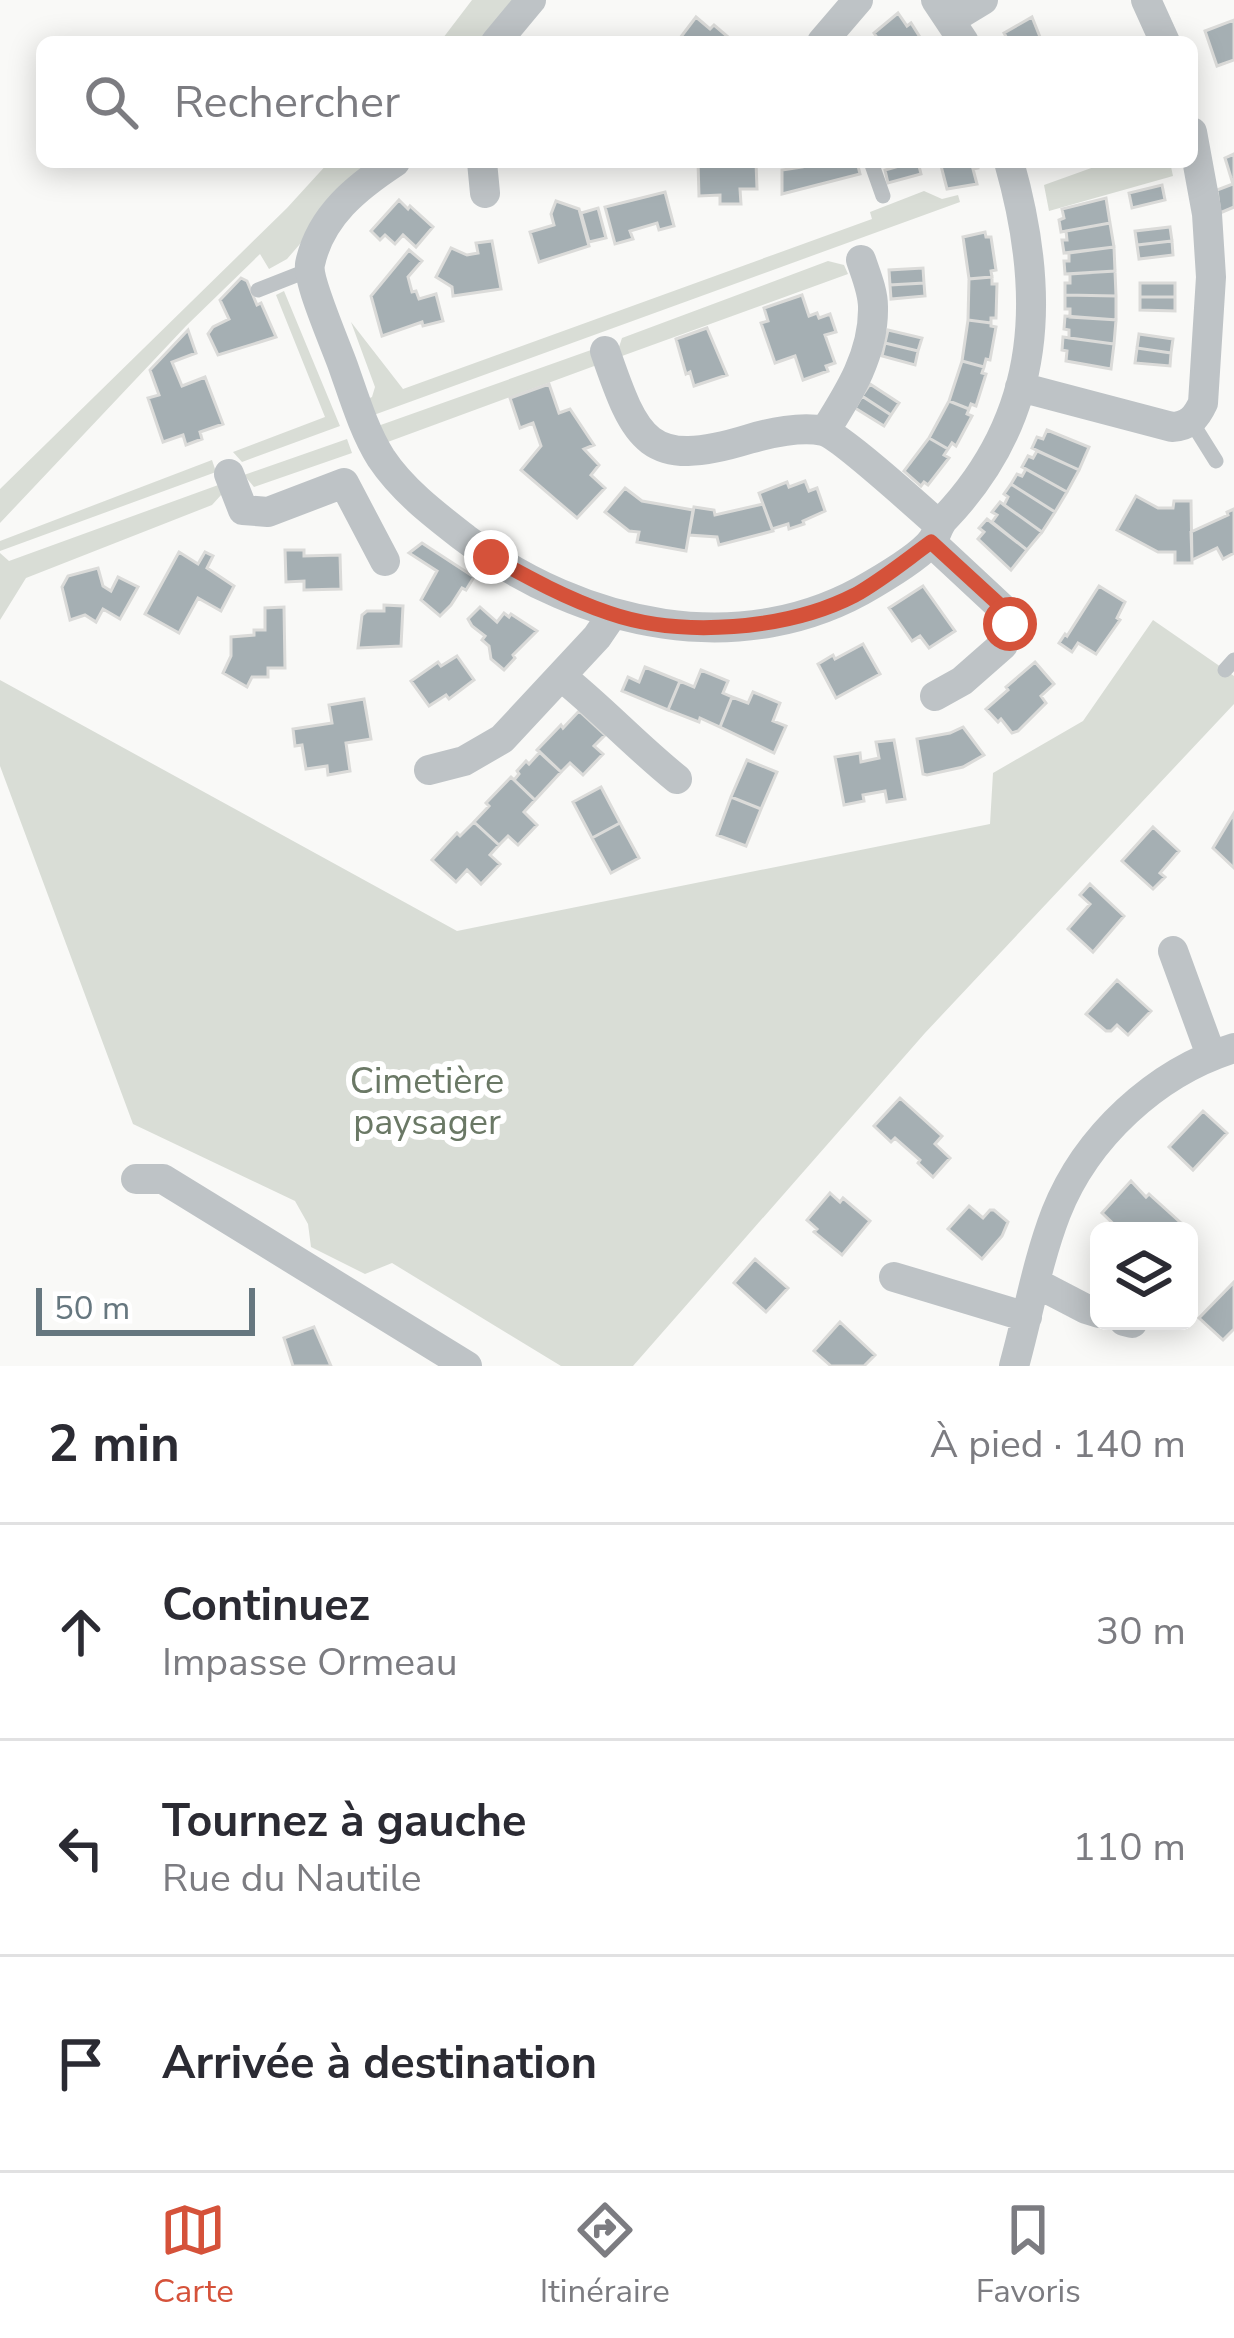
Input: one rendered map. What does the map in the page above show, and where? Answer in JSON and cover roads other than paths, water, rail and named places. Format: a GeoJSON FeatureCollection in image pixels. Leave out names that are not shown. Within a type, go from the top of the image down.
{"type":"FeatureCollection","features":[{"type":"Feature","properties":{"kind":"street"},"geometry":{"type":"LineString","coordinates":[[501,36],[531,0]]}},
{"type":"Feature","properties":{"kind":"street"},"geometry":{"type":"LineString","coordinates":[[827,36],[858,0]]}},
{"type":"Feature","properties":{"kind":"street"},"geometry":{"type":"LineString","coordinates":[[950,21],[983,0]]}},
{"type":"Feature","properties":{"kind":"street"},"geometry":{"type":"LineString","coordinates":[[1146,0],[1162,36]]}},
{"type":"Feature","properties":{"kind":"street"},"geometry":{"type":"LineString","coordinates":[[1020,387],[1160,425],[1191,422],[1203,404],[1211,278],[1208,214],[1198,163]]}},
{"type":"Feature","properties":{"kind":"street"},"geometry":{"type":"LineString","coordinates":[[386,168],[355,189],[337,209],[322,231],[309,270],[365,424],[400,484],[491,557],[548,589],[612,615],[663,626],[725,627],[767,622],[852,597],[892,572],[935,533],[978,478],[1020,387],[1031,334],[1032,278],[1019,168]]}},
{"type":"Feature","properties":{"kind":"street"},"geometry":{"type":"LineString","coordinates":[[825,431],[852,388],[870,338],[874,305],[862,260]]}},
{"type":"Feature","properties":{"kind":"street"},"geometry":{"type":"LineString","coordinates":[[604,351],[625,410],[641,433],[666,450],[691,453],[775,432],[825,431],[935,533],[1004,609],[1010,624],[1003,645],[962,681],[935,696]]}},
{"type":"Feature","properties":{"kind":"street"},"geometry":{"type":"LineString","coordinates":[[229,474],[243,510],[268,512],[344,483],[385,561]]}},
{"type":"Feature","properties":{"kind":"street"},"geometry":{"type":"LineString","coordinates":[[359,510],[400,484]]}},
{"type":"Feature","properties":{"kind":"street"},"geometry":{"type":"LineString","coordinates":[[429,770],[464,761],[502,739],[612,615]]}},
{"type":"Feature","properties":{"kind":"street"},"geometry":{"type":"LineString","coordinates":[[562,676],[676,779]]}},
{"type":"Feature","properties":{"kind":"street"},"geometry":{"type":"LineString","coordinates":[[1014,1366],[1055,1215],[1082,1162],[1148,1092],[1222,1051],[1173,951]]}},
{"type":"Feature","properties":{"kind":"street"},"geometry":{"type":"LineString","coordinates":[[136,1179],[163,1179],[467,1366]]}},
{"type":"Feature","properties":{"kind":"street"},"geometry":{"type":"LineString","coordinates":[[894,1277],[1027,1317]]}},
{"type":"Feature","properties":{"kind":"street"},"geometry":{"type":"LineString","coordinates":[[1036,1282],[1090,1309]]}},
{"type":"Feature","properties":{"kind":"lane"},"geometry":{"type":"LineString","coordinates":[[873,168],[883,196]]}},
{"type":"Feature","properties":{"kind":"lane"},"geometry":{"type":"LineString","coordinates":[[258,290],[309,270]]}},
{"type":"Feature","properties":{"kind":"lane"},"geometry":{"type":"LineString","coordinates":[[1191,422],[1216,461]]}},
{"type":"Feature","properties":{"kind":"park label","name":"Cimetière paysager"},"geometry":{"type":"Point","coordinates":[427,1102]}}]}
